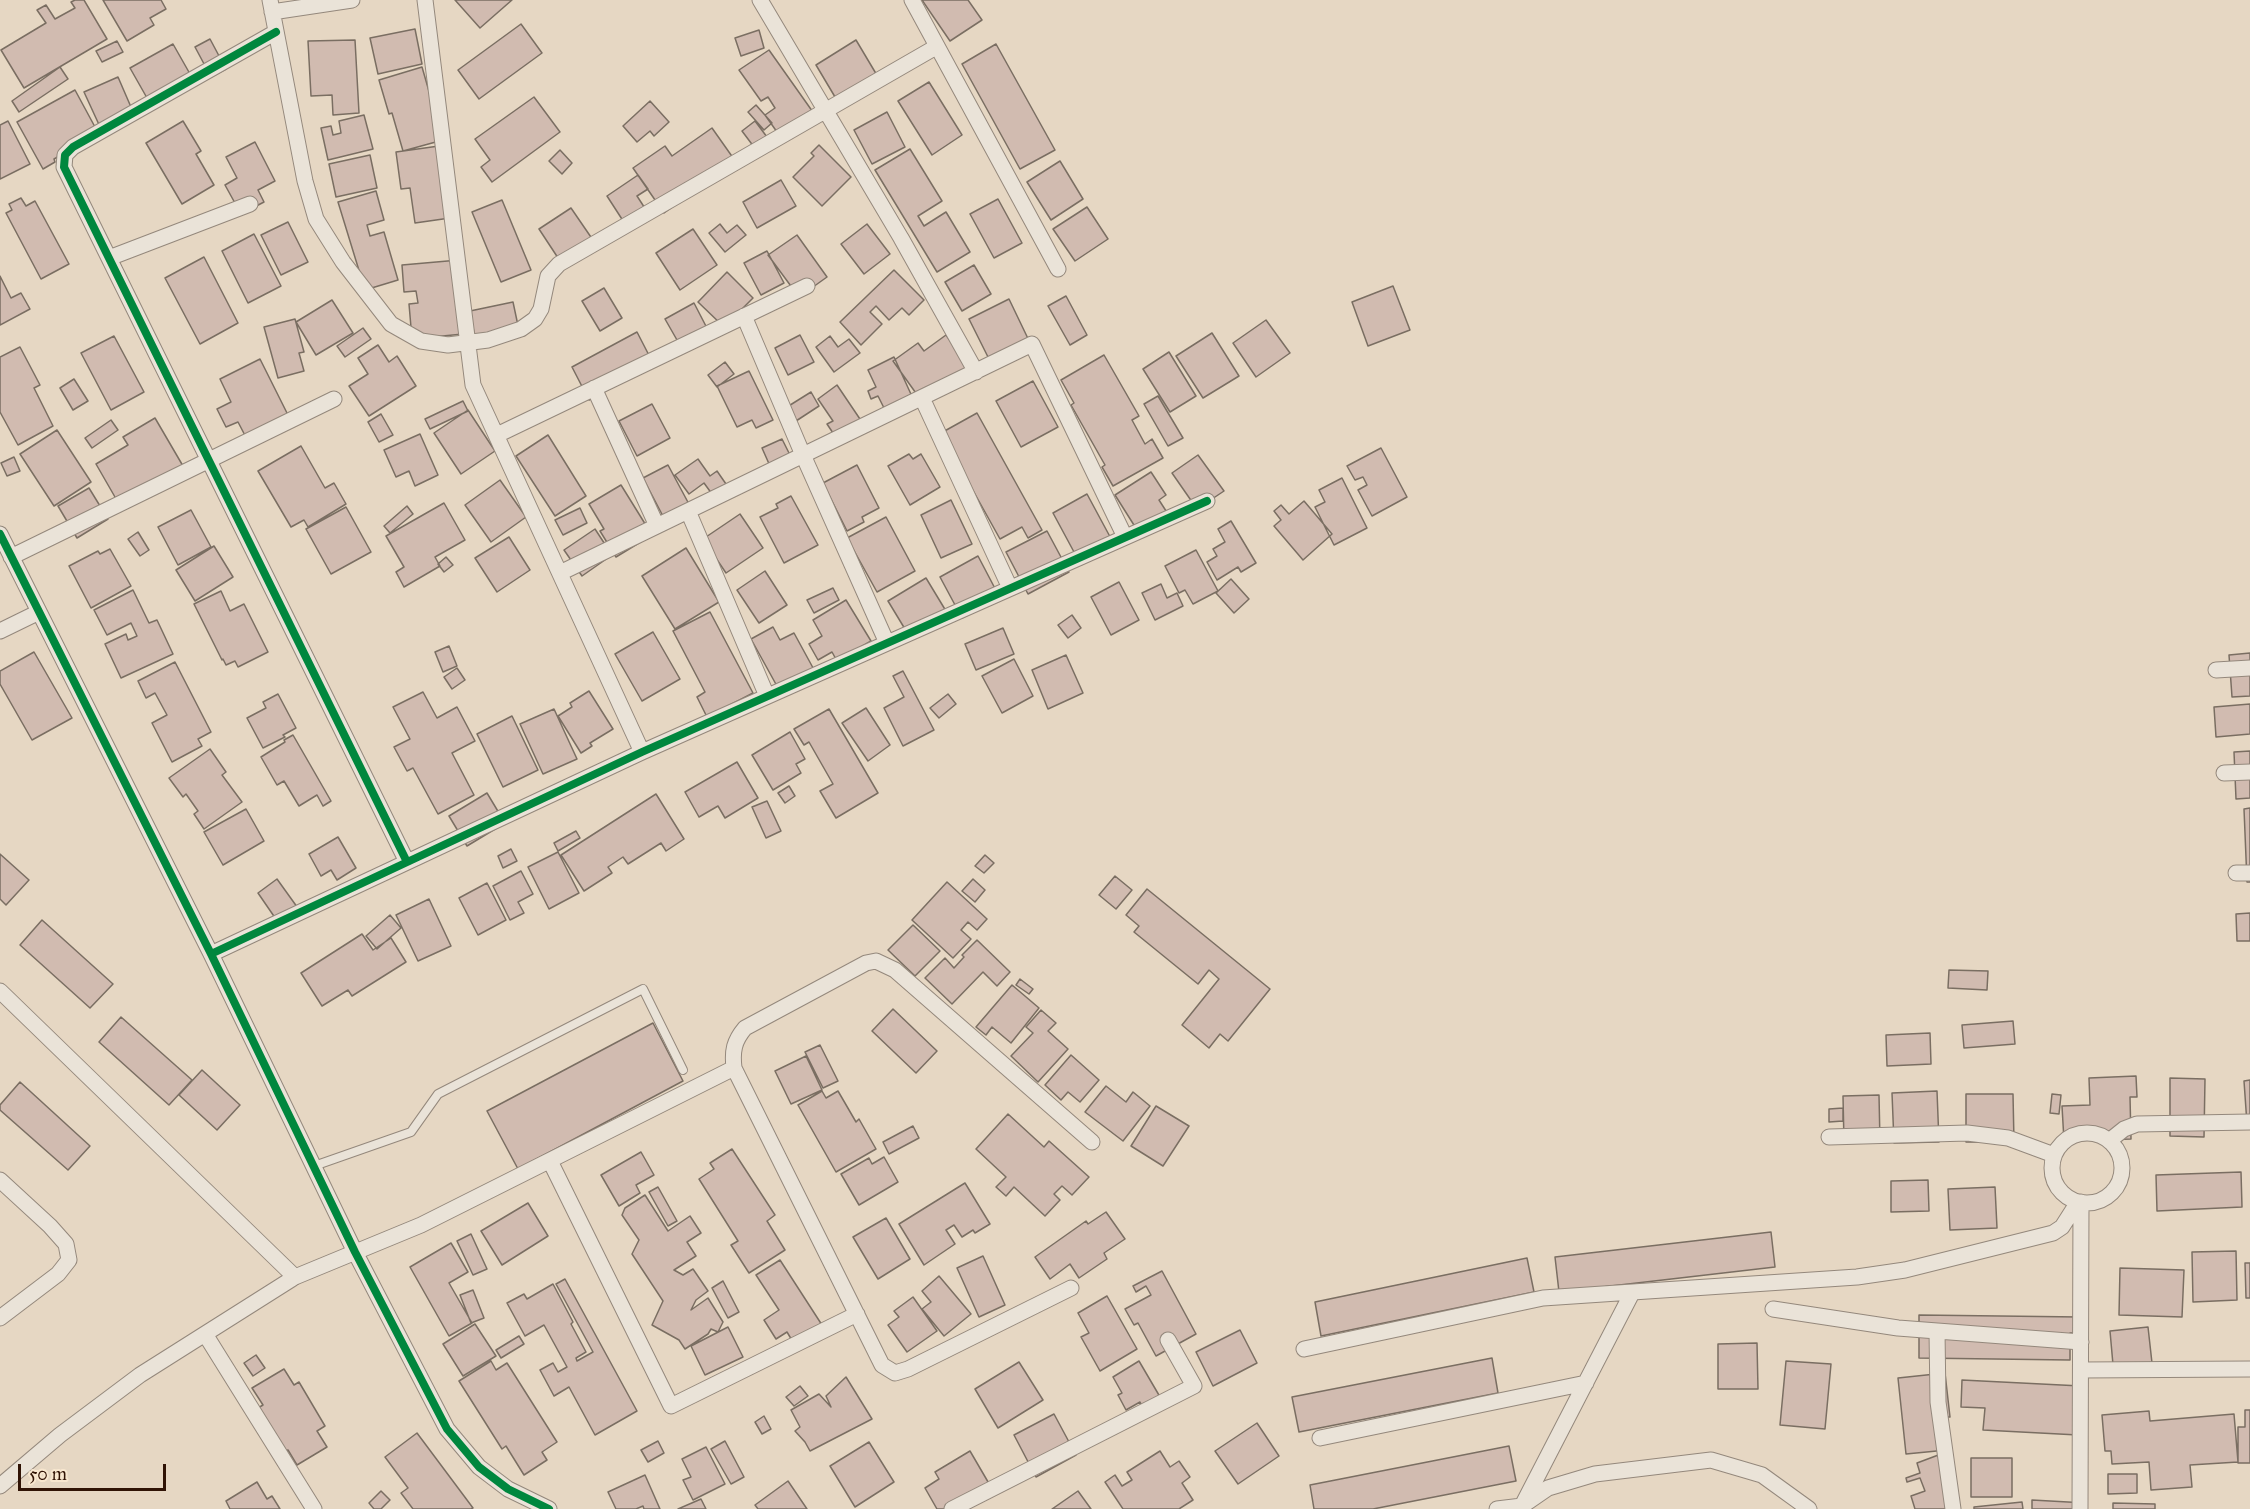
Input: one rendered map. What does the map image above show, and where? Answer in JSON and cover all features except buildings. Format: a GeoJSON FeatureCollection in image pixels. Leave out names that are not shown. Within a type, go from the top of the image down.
{"type":"FeatureCollection","features":[{"type":"Feature","properties":{"kind":"street"},"geometry":{"type":"LineString","coordinates":[[352,0],[271,6],[305,181],[316,219],[343,262],[391,324],[421,341],[448,345],[488,339],[521,329],[535,319],[541,309],[548,276],[559,264],[936,47]]}},
{"type":"Feature","properties":{"kind":"street"},"geometry":{"type":"LineString","coordinates":[[426,0],[473,385],[642,752]]}},
{"type":"Feature","properties":{"kind":"street"},"geometry":{"type":"LineString","coordinates":[[760,0],[901,238],[976,372]]}},
{"type":"Feature","properties":{"kind":"street"},"geometry":{"type":"LineString","coordinates":[[912,0],[1058,269]]}},
{"type":"Feature","properties":{"kind":"street"},"geometry":{"type":"LineString","coordinates":[[276,32],[74,147],[65,155],[64,167],[407,862]]}},
{"type":"Feature","properties":{"kind":"street"},"geometry":{"type":"LineString","coordinates":[[109,258],[250,204]]}},
{"type":"Feature","properties":{"kind":"street"},"geometry":{"type":"LineString","coordinates":[[497,435],[807,286]]}},
{"type":"Feature","properties":{"kind":"street"},"geometry":{"type":"LineString","coordinates":[[744,316],[887,643]]}},
{"type":"Feature","properties":{"kind":"street"},"geometry":{"type":"LineString","coordinates":[[560,573],[1032,344],[1125,537]]}},
{"type":"Feature","properties":{"kind":"street"},"geometry":{"type":"LineString","coordinates":[[594,388],[657,526]]}},
{"type":"Feature","properties":{"kind":"street"},"geometry":{"type":"LineString","coordinates":[[922,398],[1010,588]]}},
{"type":"Feature","properties":{"kind":"street"},"geometry":{"type":"LineString","coordinates":[[11,557],[334,399]]}},
{"type":"Feature","properties":{"kind":"street"},"geometry":{"type":"LineString","coordinates":[[211,954],[642,752],[1207,501]]}},
{"type":"Feature","properties":{"kind":"street"},"geometry":{"type":"LineString","coordinates":[[688,511],[767,696]]}},
{"type":"Feature","properties":{"kind":"street"},"geometry":{"type":"LineString","coordinates":[[0,534],[211,954],[355,1252],[447,1429],[478,1467],[508,1489],[549,1509]]}},
{"type":"Feature","properties":{"kind":"street"},"geometry":{"type":"LineString","coordinates":[[0,631],[39,612]]}},
{"type":"Feature","properties":{"kind":"street"},"geometry":{"type":"LineString","coordinates":[[2216,670],[2250,668]]}},
{"type":"Feature","properties":{"kind":"street"},"geometry":{"type":"LineString","coordinates":[[2224,773],[2250,772]]}},
{"type":"Feature","properties":{"kind":"street"},"geometry":{"type":"LineString","coordinates":[[1071,1288],[908,1369],[895,1372],[882,1365],[734,1068],[733,1054],[736,1039],[745,1028],[866,963],[876,961],[895,970],[1092,1142]]}},
{"type":"Feature","properties":{"kind":"street"},"geometry":{"type":"LineString","coordinates":[[0,991],[295,1277]]}},
{"type":"Feature","properties":{"kind":"street"},"geometry":{"type":"LineString","coordinates":[[0,1486],[60,1435],[140,1375],[295,1277],[421,1225],[734,1068]]}},
{"type":"Feature","properties":{"kind":"street"},"geometry":{"type":"LineString","coordinates":[[2109,1141],[2124,1129],[2137,1124],[2250,1122]]}},
{"type":"Feature","properties":{"kind":"street"},"geometry":{"type":"LineString","coordinates":[[1829,1137],[1967,1133],[2008,1138],[2054,1155]]}},
{"type":"Feature","properties":{"kind":"street"},"geometry":{"type":"LineString","coordinates":[[2082,1133],[2094,1133],[2109,1141],[2120,1155],[2122,1166],[2121,1177],[2109,1195],[2100,1201],[2089,1203],[2068,1198],[2059,1189],[2052,1167],[2054,1155],[2061,1145],[2070,1137],[2082,1133]]}},
{"type":"Feature","properties":{"kind":"street"},"geometry":{"type":"LineString","coordinates":[[550,1161],[671,1406],[857,1314]]}},
{"type":"Feature","properties":{"kind":"street"},"geometry":{"type":"LineString","coordinates":[[0,1180],[66,1244],[69,1260],[58,1274],[0,1318]]}},
{"type":"Feature","properties":{"kind":"street"},"geometry":{"type":"LineString","coordinates":[[1304,1349],[1543,1298],[1857,1277],[1905,1270],[2054,1233],[2062,1227],[2080,1202]]}},
{"type":"Feature","properties":{"kind":"street"},"geometry":{"type":"LineString","coordinates":[[2080,1202],[2080,1509]]}},
{"type":"Feature","properties":{"kind":"street"},"geometry":{"type":"LineString","coordinates":[[1522,1507],[1632,1293]]}},
{"type":"Feature","properties":{"kind":"street"},"geometry":{"type":"LineString","coordinates":[[1773,1309],[1898,1328],[2081,1342]]}},
{"type":"Feature","properties":{"kind":"street"},"geometry":{"type":"LineString","coordinates":[[1937,1331],[1938,1402],[1953,1509]]}},
{"type":"Feature","properties":{"kind":"street"},"geometry":{"type":"LineString","coordinates":[[205,1334],[314,1509]]}},
{"type":"Feature","properties":{"kind":"street"},"geometry":{"type":"LineString","coordinates":[[952,1509],[1194,1386],[1168,1340]]}},
{"type":"Feature","properties":{"kind":"street"},"geometry":{"type":"LineString","coordinates":[[2081,1370],[2250,1369]]}},
{"type":"Feature","properties":{"kind":"street"},"geometry":{"type":"LineString","coordinates":[[1320,1438],[1586,1383]]}},
{"type":"Feature","properties":{"kind":"street"},"geometry":{"type":"LineString","coordinates":[[1497,1509],[1522,1507],[1548,1488],[1595,1474],[1711,1460],[1762,1475],[1809,1509]]}},
{"type":"Feature","properties":{"kind":"lane"},"geometry":{"type":"LineString","coordinates":[[314,1166],[411,1132],[438,1094],[643,989],[683,1070]]}},
{"type":"Feature","properties":{"kind":"cycle path"},"geometry":{"type":"LineString","coordinates":[[276,32],[73,147],[65,155],[64,167],[407,862]]}},
{"type":"Feature","properties":{"kind":"cycle path"},"geometry":{"type":"LineString","coordinates":[[211,954],[642,752],[1207,501]]}},
{"type":"Feature","properties":{"kind":"cycle path"},"geometry":{"type":"LineString","coordinates":[[0,534],[211,954],[355,1252],[447,1429],[479,1467],[508,1489],[549,1509]]}}]}
